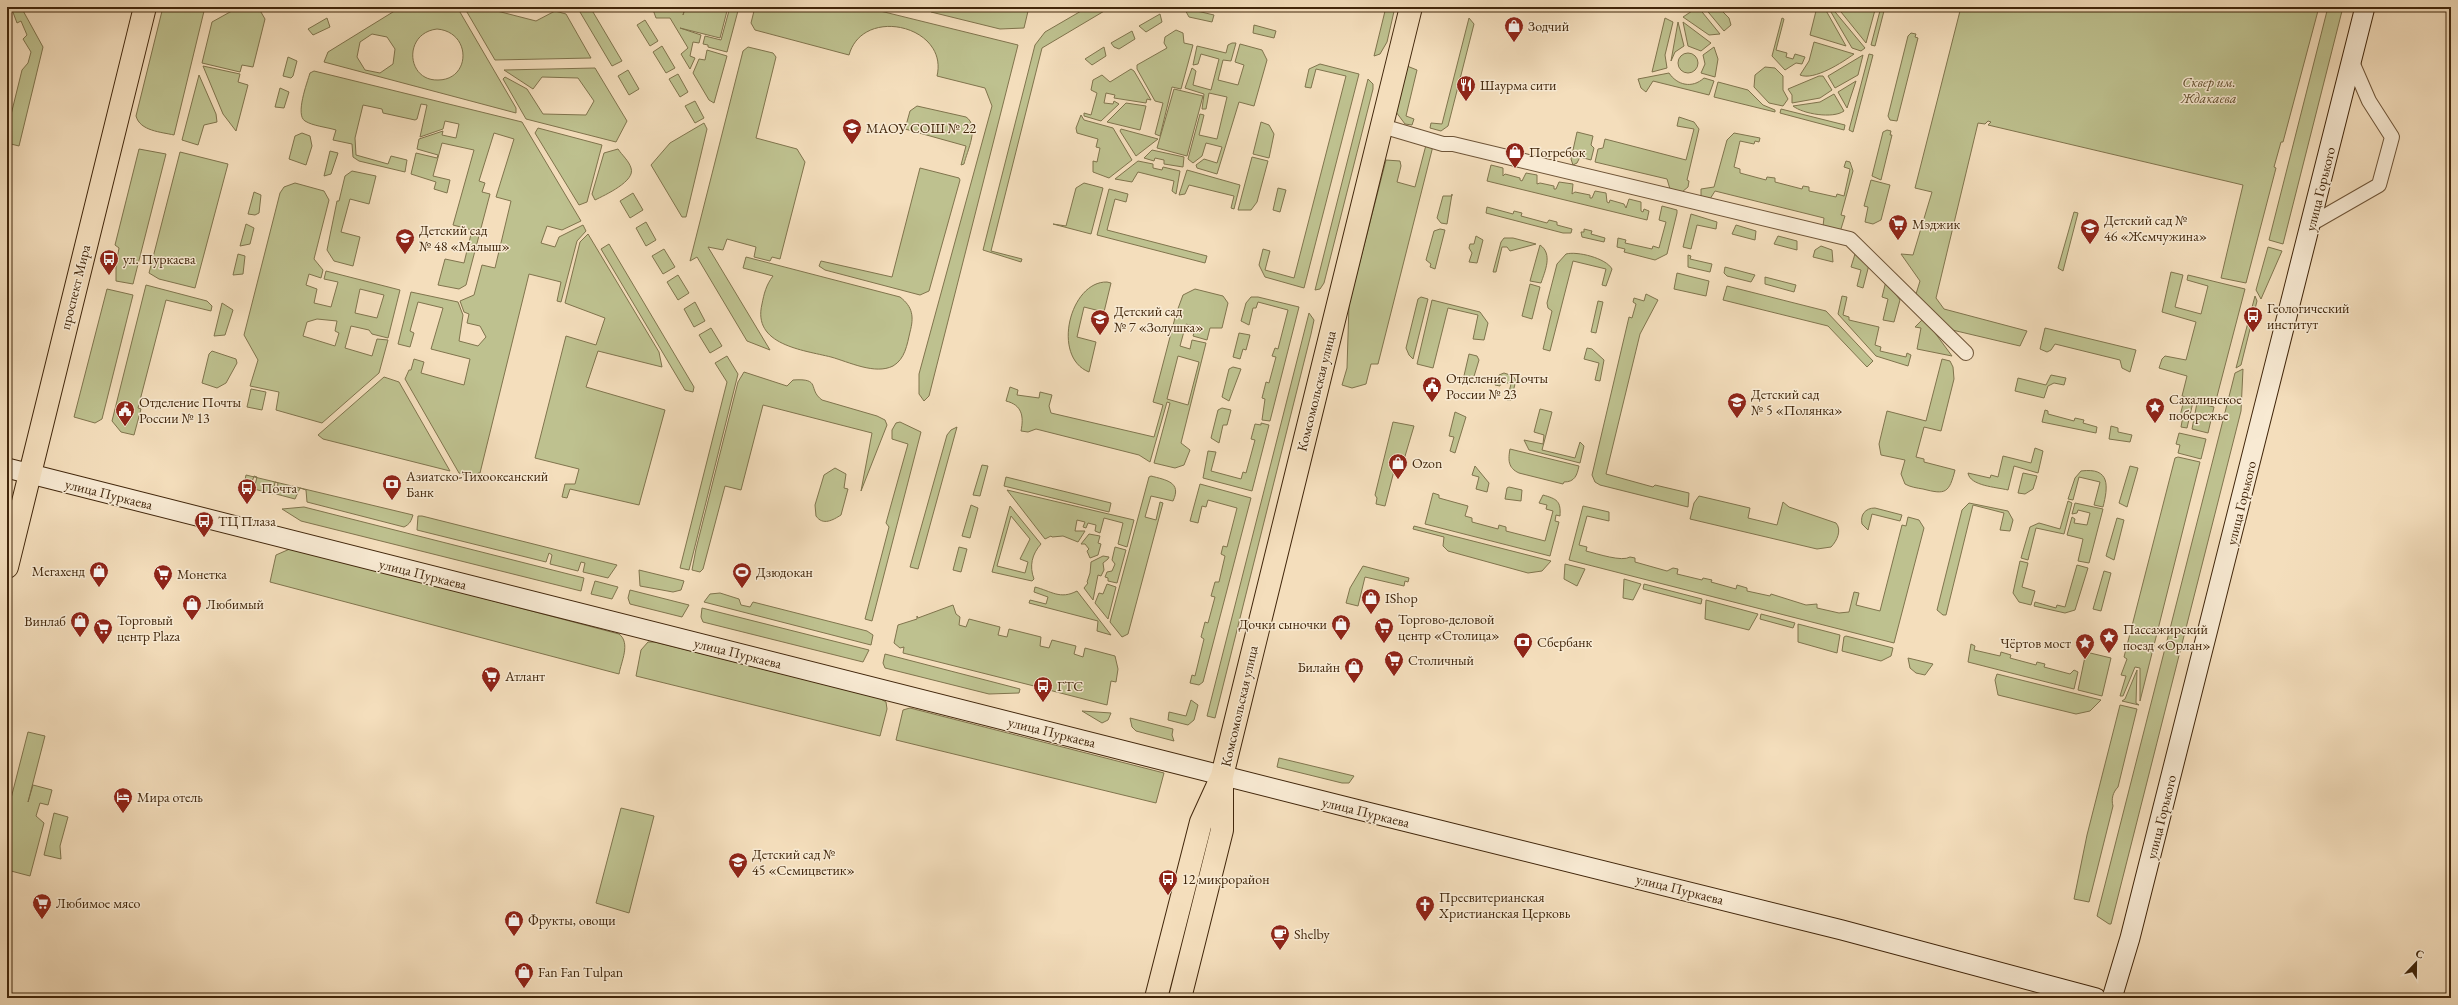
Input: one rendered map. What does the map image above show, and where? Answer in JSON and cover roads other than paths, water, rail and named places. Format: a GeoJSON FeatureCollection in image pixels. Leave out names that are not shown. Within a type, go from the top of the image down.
{"type":"FeatureCollection","features":[{"type":"Feature","properties":{"kind":"main road","name":"проспект Мира"},"geometry":{"type":"LineString","coordinates":[[7,567],[31,474],[44,410],[145,7]]}},
{"type":"Feature","properties":{"kind":"main road","name":"Комсомольская улица"},"geometry":{"type":"LineString","coordinates":[[1156,998],[1201,822],[1222,776],[1411,7]]}},
{"type":"Feature","properties":{"kind":"main road","name":"улица Горького"},"geometry":{"type":"LineString","coordinates":[[2112,998],[2132,930],[2365,7]]}},
{"type":"Feature","properties":{"kind":"main road","name":"улица Пуркаева"},"geometry":{"type":"LineString","coordinates":[[7,468],[1222,776],[1842,930],[2096,998]]}},
{"type":"Feature","properties":{"kind":"main road","name":"Комсомольская улица"},"geometry":{"type":"LineString","coordinates":[[1180,998],[1222,830],[1222,776]]}},
{"type":"Feature","properties":{"kind":"street"},"geometry":{"type":"LineString","coordinates":[[2311,224],[2379,185],[2392,137],[2369,101],[2352,62]]}},
{"type":"Feature","properties":{"kind":"street"},"geometry":{"type":"LineString","coordinates":[[1382,126],[1443,144],[1453,144],[1850,239],[1966,353]]}},
{"type":"Feature","properties":{"kind":"place","name":"Зодчий"},"geometry":{"type":"Point","coordinates":[1514,43]}},
{"type":"Feature","properties":{"kind":"place","name":"Шаурма сити"},"geometry":{"type":"Point","coordinates":[1466,102]}},
{"type":"Feature","properties":{"kind":"place","name":"МАОУ СОШ № 22"},"geometry":{"type":"Point","coordinates":[852,145]}},
{"type":"Feature","properties":{"kind":"place","name":"Погребок"},"geometry":{"type":"Point","coordinates":[1515,169]}},
{"type":"Feature","properties":{"kind":"place","name":"Мэджик"},"geometry":{"type":"Point","coordinates":[1898,241]}},
{"type":"Feature","properties":{"kind":"place","name":"Детский сад № 46 «Жемчужина»"},"geometry":{"type":"Point","coordinates":[2090,245]}},
{"type":"Feature","properties":{"kind":"place","name":"Детский сад № 48 «Малыш»"},"geometry":{"type":"Point","coordinates":[405,255]}},
{"type":"Feature","properties":{"kind":"place","name":"ул. Пуркаева"},"geometry":{"type":"Point","coordinates":[109,276]}},
{"type":"Feature","properties":{"kind":"place","name":"Геологический институт"},"geometry":{"type":"Point","coordinates":[2253,333]}},
{"type":"Feature","properties":{"kind":"place","name":"Детский сад № 7 «Золушка»"},"geometry":{"type":"Point","coordinates":[1100,336]}},
{"type":"Feature","properties":{"kind":"place","name":"Отделение Почты России № 23"},"geometry":{"type":"Point","coordinates":[1432,403]}},
{"type":"Feature","properties":{"kind":"place","name":"Детский сад № 5 «Полянка»"},"geometry":{"type":"Point","coordinates":[1737,419]}},
{"type":"Feature","properties":{"kind":"place","name":"Сахалинское побережье"},"geometry":{"type":"Point","coordinates":[2155,424]}},
{"type":"Feature","properties":{"kind":"place","name":"Отделение Почты России № 13"},"geometry":{"type":"Point","coordinates":[125,427]}},
{"type":"Feature","properties":{"kind":"place","name":"Ozon"},"geometry":{"type":"Point","coordinates":[1398,480]}},
{"type":"Feature","properties":{"kind":"place","name":"Азиатско-Тихоокеанский Банк"},"geometry":{"type":"Point","coordinates":[392,501]}},
{"type":"Feature","properties":{"kind":"place","name":"Почта"},"geometry":{"type":"Point","coordinates":[247,505]}},
{"type":"Feature","properties":{"kind":"place","name":"ТЦ Плаза"},"geometry":{"type":"Point","coordinates":[204,538]}},
{"type":"Feature","properties":{"kind":"place","name":"Мегахенд"},"geometry":{"type":"Point","coordinates":[99,588]}},
{"type":"Feature","properties":{"kind":"place","name":"Дзюдокан"},"geometry":{"type":"Point","coordinates":[742,589]}},
{"type":"Feature","properties":{"kind":"place","name":"Монетка"},"geometry":{"type":"Point","coordinates":[163,591]}},
{"type":"Feature","properties":{"kind":"place","name":"IShop"},"geometry":{"type":"Point","coordinates":[1371,615]}},
{"type":"Feature","properties":{"kind":"place","name":"Любимый"},"geometry":{"type":"Point","coordinates":[192,621]}},
{"type":"Feature","properties":{"kind":"place","name":"Винлаб"},"geometry":{"type":"Point","coordinates":[80,638]}},
{"type":"Feature","properties":{"kind":"place","name":"Дочки сыночки"},"geometry":{"type":"Point","coordinates":[1341,641]}},
{"type":"Feature","properties":{"kind":"place","name":"Торгово-деловой центр «Столица»"},"geometry":{"type":"Point","coordinates":[1384,644]}},
{"type":"Feature","properties":{"kind":"place","name":"Торговый центр Plaza"},"geometry":{"type":"Point","coordinates":[103,645]}},
{"type":"Feature","properties":{"kind":"place","name":"Пассажирский поезд «Орлан»"},"geometry":{"type":"Point","coordinates":[2109,654]}},
{"type":"Feature","properties":{"kind":"place","name":"Сбербанк"},"geometry":{"type":"Point","coordinates":[1523,659]}},
{"type":"Feature","properties":{"kind":"place","name":"Чёртов мост"},"geometry":{"type":"Point","coordinates":[2085,660]}},
{"type":"Feature","properties":{"kind":"place","name":"Столичный"},"geometry":{"type":"Point","coordinates":[1394,677]}},
{"type":"Feature","properties":{"kind":"place","name":"Билайн"},"geometry":{"type":"Point","coordinates":[1354,684]}},
{"type":"Feature","properties":{"kind":"place","name":"Атлант"},"geometry":{"type":"Point","coordinates":[491,693]}},
{"type":"Feature","properties":{"kind":"place","name":"ГТС"},"geometry":{"type":"Point","coordinates":[1043,703]}},
{"type":"Feature","properties":{"kind":"place","name":"Мира отель"},"geometry":{"type":"Point","coordinates":[123,814]}},
{"type":"Feature","properties":{"kind":"place","name":"Детский сад № 45 «Семицветик»"},"geometry":{"type":"Point","coordinates":[738,879]}},
{"type":"Feature","properties":{"kind":"place","name":"12 микрорайон"},"geometry":{"type":"Point","coordinates":[1168,896]}},
{"type":"Feature","properties":{"kind":"place","name":"Любимое мясо"},"geometry":{"type":"Point","coordinates":[42,920]}},
{"type":"Feature","properties":{"kind":"place","name":"Пресвитерианская Христианская Церковь"},"geometry":{"type":"Point","coordinates":[1425,922]}},
{"type":"Feature","properties":{"kind":"place","name":"Фрукты, овощи"},"geometry":{"type":"Point","coordinates":[514,937]}},
{"type":"Feature","properties":{"kind":"place","name":"Shelby"},"geometry":{"type":"Point","coordinates":[1280,951]}},
{"type":"Feature","properties":{"kind":"place","name":"Fan Fan Tulpan"},"geometry":{"type":"Point","coordinates":[524,989]}},
{"type":"Feature","properties":{"kind":"park label","name":"Сквер им. Ждакаева"},"geometry":{"type":"Point","coordinates":[2209,90]}}]}
